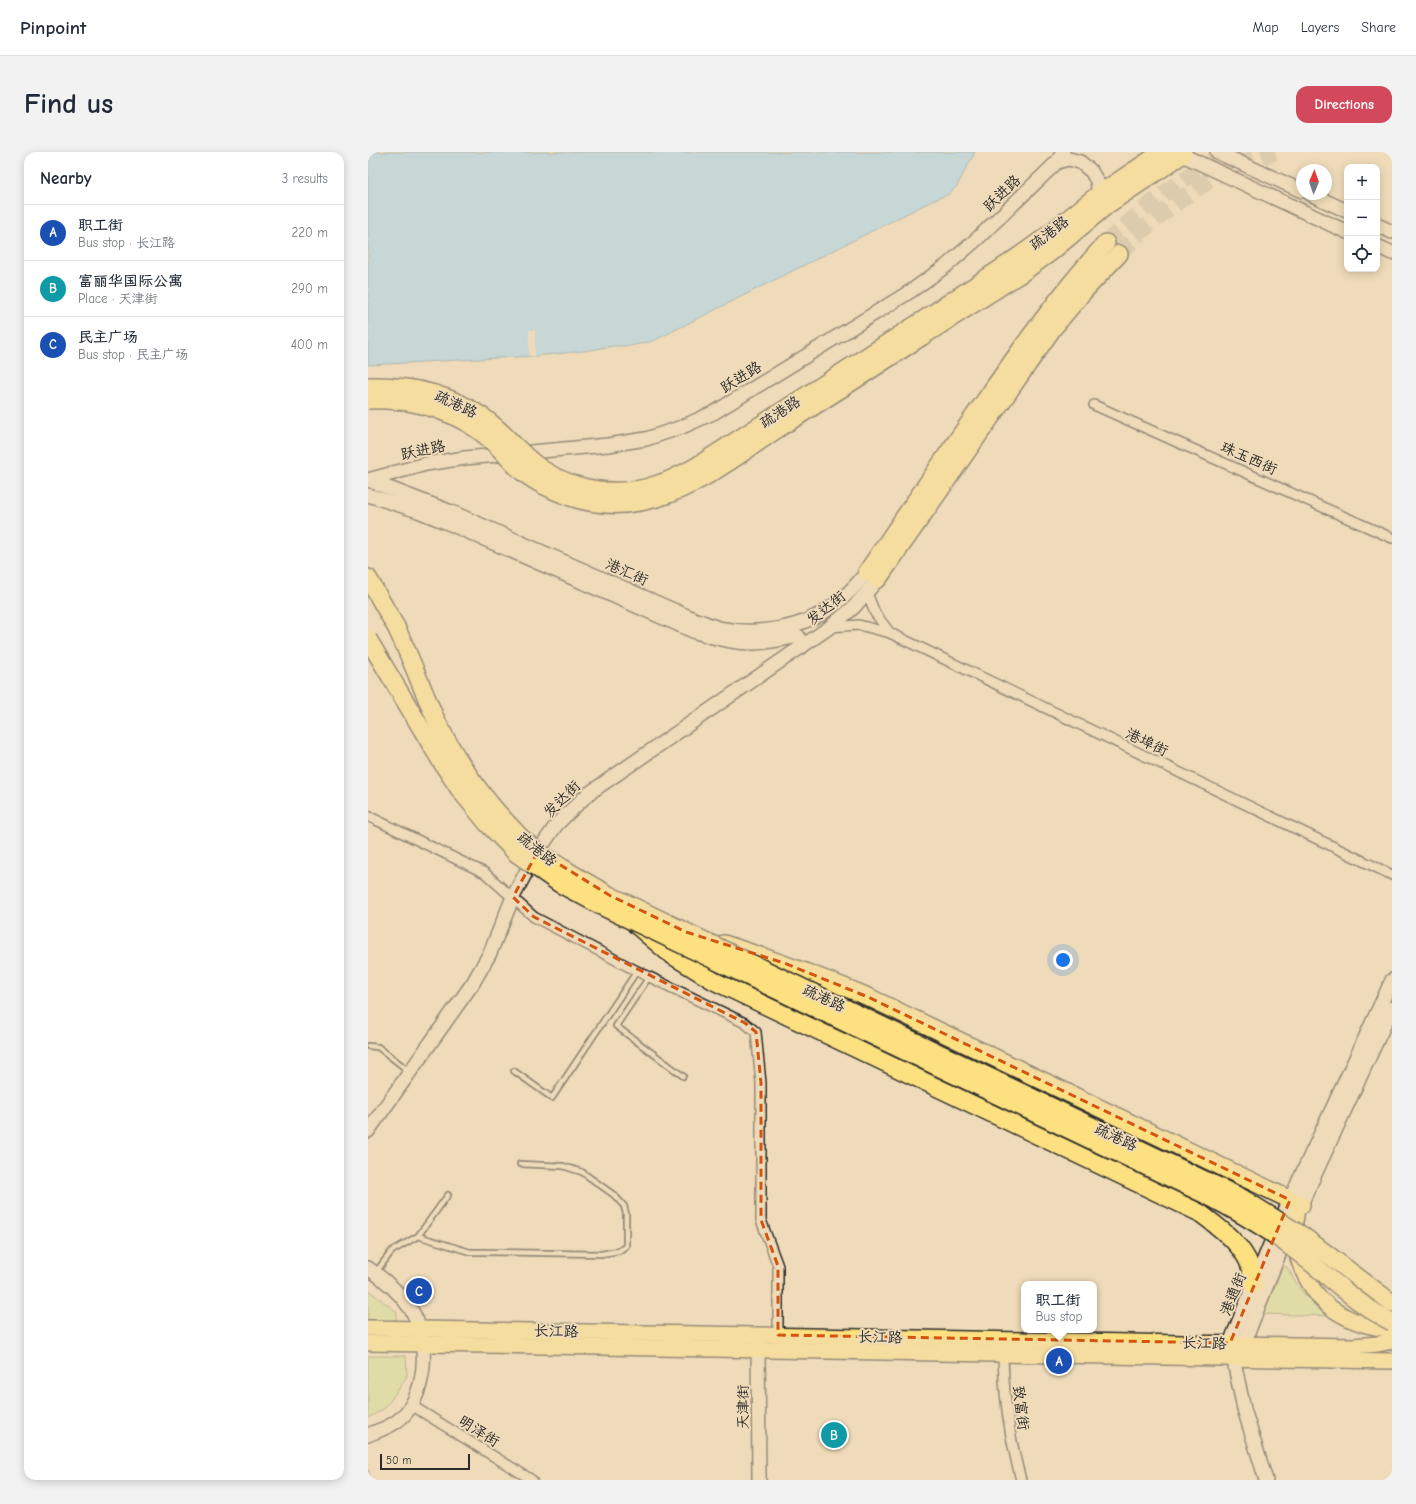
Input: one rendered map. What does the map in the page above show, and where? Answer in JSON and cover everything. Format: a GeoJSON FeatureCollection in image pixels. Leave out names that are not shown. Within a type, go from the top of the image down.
{"type":"FeatureCollection","features":[{"type":"Feature","properties":{"kind":"highway","name":"疏港路"},"geometry":{"type":"LineString","coordinates":[[917,332],[1043,239],[1099,194],[1162,152]]}},
{"type":"Feature","properties":{"kind":"highway","name":"疏港路"},"geometry":{"type":"LineString","coordinates":[[368,386],[417,389],[436,393],[459,402],[483,416],[535,464],[565,482],[584,488],[604,491],[640,489],[658,485],[697,466],[917,332],[1020,274],[1051,252],[1107,205],[1181,153]]}},
{"type":"Feature","properties":{"kind":"highway"},"geometry":{"type":"LineString","coordinates":[[872,576],[1054,328],[1088,287],[1112,248]]}},
{"type":"Feature","properties":{"kind":"highway"},"geometry":{"type":"LineString","coordinates":[[368,400],[413,402],[446,412],[474,427],[494,442],[525,474],[541,484],[559,493],[581,501],[621,505],[662,497],[703,478],[917,332]]}},
{"type":"Feature","properties":{"kind":"highway","name":"疏港路"},"geometry":{"type":"LineString","coordinates":[[368,578],[411,657],[437,721],[452,749],[472,780],[498,814],[526,842],[566,872],[609,895],[1242,1198],[1303,1236],[1392,1303]]}},
{"type":"Feature","properties":{"kind":"highway","name":"疏港路"},"geometry":{"type":"LineString","coordinates":[[368,639],[439,758],[460,790],[487,824],[516,853],[560,884],[603,908],[1235,1210],[1295,1250],[1362,1303],[1392,1322]]}},
{"type":"Feature","properties":{"kind":"highway"},"geometry":{"type":"LineString","coordinates":[[629,920],[670,954],[714,981],[1200,1213],[1240,1248],[1249,1265],[1254,1285]]}},
{"type":"Feature","properties":{"kind":"highway"},"geometry":{"type":"LineString","coordinates":[[686,932],[784,963],[822,977],[868,997],[1115,1116],[1296,1207]]}},
{"type":"Feature","properties":{"kind":"main road"},"geometry":{"type":"LineString","coordinates":[[1296,1207],[1294,1234],[1297,1255],[1306,1277],[1319,1296],[1336,1312],[1360,1323],[1392,1329]]}},
{"type":"Feature","properties":{"kind":"main road","name":"长江路"},"geometry":{"type":"LineString","coordinates":[[368,1328],[1352,1346],[1378,1344],[1392,1341]]}},
{"type":"Feature","properties":{"kind":"main road","name":"长江路"},"geometry":{"type":"LineString","coordinates":[[368,1343],[1392,1361]]}},
{"type":"Feature","properties":{"kind":"street"},"geometry":{"type":"LineString","coordinates":[[1217,152],[1296,188]]}},
{"type":"Feature","properties":{"kind":"street"},"geometry":{"type":"LineString","coordinates":[[1181,153],[1344,231]]}},
{"type":"Feature","properties":{"kind":"street"},"geometry":{"type":"LineString","coordinates":[[1060,157],[1080,162],[1091,170],[1097,181],[1099,194]]}},
{"type":"Feature","properties":{"kind":"street","name":"跃进路"},"geometry":{"type":"LineString","coordinates":[[368,480],[426,464],[465,458],[608,445],[646,439],[682,428],[722,408],[946,266],[977,240],[1060,157]]}},
{"type":"Feature","properties":{"kind":"street"},"geometry":{"type":"LineString","coordinates":[[1323,200],[1344,210]]}},
{"type":"Feature","properties":{"kind":"street"},"geometry":{"type":"LineString","coordinates":[[1380,226],[1392,232]]}},
{"type":"Feature","properties":{"kind":"street"},"geometry":{"type":"LineString","coordinates":[[1380,247],[1392,252]]}},
{"type":"Feature","properties":{"kind":"street","name":"珠玉西街"},"geometry":{"type":"LineString","coordinates":[[1094,405],[1392,538]]}},
{"type":"Feature","properties":{"kind":"street","name":"港汇街"},"geometry":{"type":"LineString","coordinates":[[368,480],[454,512],[696,620],[719,628],[743,631],[770,630],[798,635]]}},
{"type":"Feature","properties":{"kind":"street","name":"港汇街"},"geometry":{"type":"LineString","coordinates":[[368,495],[448,523],[693,631],[720,639],[751,643],[774,641],[798,635],[818,616],[872,576]]}},
{"type":"Feature","properties":{"kind":"street","name":"发达街"},"geometry":{"type":"LineString","coordinates":[[368,1131],[409,1071],[473,983],[490,953],[513,897],[534,857],[557,824],[588,794],[798,635],[830,627],[854,607],[867,593],[872,576]]}},
{"type":"Feature","properties":{"kind":"street"},"geometry":{"type":"LineString","coordinates":[[867,593],[875,613],[890,633]]}},
{"type":"Feature","properties":{"kind":"street","name":"港埠街"},"geometry":{"type":"LineString","coordinates":[[830,627],[859,625],[890,633],[1392,875]]}},
{"type":"Feature","properties":{"kind":"street"},"geometry":{"type":"LineString","coordinates":[[368,816],[485,873],[534,917],[637,971],[745,1023],[756,1032],[760,1083],[761,1220],[778,1266],[778,1351]]}},
{"type":"Feature","properties":{"kind":"street","name":"港通街"},"geometry":{"type":"LineString","coordinates":[[1237,1343],[1392,980]]}},
{"type":"Feature","properties":{"kind":"street","name":"港通街"},"geometry":{"type":"LineString","coordinates":[[1266,1480],[1244,1409],[1232,1358],[1254,1285],[1296,1207],[1392,1008]]}},
{"type":"Feature","properties":{"kind":"street"},"geometry":{"type":"LineString","coordinates":[[368,1435],[395,1422],[404,1414],[411,1405],[422,1380],[422,1344],[419,1329],[411,1309],[398,1292],[372,1271]]}},
{"type":"Feature","properties":{"kind":"street","name":"天津街"},"geometry":{"type":"LineString","coordinates":[[758,1335],[759,1480]]}},
{"type":"Feature","properties":{"kind":"street","name":"致富街"},"geometry":{"type":"LineString","coordinates":[[1003,1339],[1003,1380],[1006,1413],[1012,1448],[1021,1480]]}},
{"type":"Feature","properties":{"kind":"street","name":"明泽街"},"geometry":{"type":"LineString","coordinates":[[411,1405],[532,1480]]}},
{"type":"Feature","properties":{"kind":"lane"},"geometry":{"type":"LineString","coordinates":[[514,1071],[552,1098],[637,971]]}},
{"type":"Feature","properties":{"kind":"lane"},"geometry":{"type":"LineString","coordinates":[[649,977],[616,1026],[683,1076]]}},
{"type":"Feature","properties":{"kind":"lane"},"geometry":{"type":"LineString","coordinates":[[368,1046],[378,1047],[409,1071]]}},
{"type":"Feature","properties":{"kind":"lane"},"geometry":{"type":"LineString","coordinates":[[418,1236],[463,1250],[477,1252],[601,1254],[619,1251],[626,1246],[625,1210],[624,1206],[614,1195],[582,1172],[563,1166],[520,1164]]}},
{"type":"Feature","properties":{"kind":"lane"},"geometry":{"type":"LineString","coordinates":[[372,1271],[392,1252],[418,1236],[448,1195]]}},
{"type":"Feature","properties":{"kind":"highlighted area"},"geometry":{"type":"Polygon","coordinates":[[[538,851],[609,895],[686,932],[784,963],[868,997],[1290,1200],[1230,1343],[778,1335],[778,1266],[761,1220],[761,1083],[756,1032],[745,1023],[534,917],[513,897],[538,851]]]}},
{"type":"Feature","properties":{"kind":"green space"},"geometry":{"type":"Polygon","coordinates":[[[1284,1267],[1287,1267],[1295,1281],[1308,1298],[1334,1316],[1260,1314],[1277,1276],[1284,1267]]]}},
{"type":"Feature","properties":{"kind":"green space"},"geometry":{"type":"Polygon","coordinates":[[[368,1290],[397,1312],[395,1323],[368,1322],[368,1290]]]}},
{"type":"Feature","properties":{"kind":"green space"},"geometry":{"type":"Polygon","coordinates":[[[368,1356],[406,1356],[407,1376],[385,1408],[368,1418],[368,1356]]]}},
{"type":"Feature","properties":{"kind":"water"},"geometry":{"type":"Polygon","coordinates":[[[368,152],[975,152],[957,186],[949,194],[932,201],[653,341],[630,346],[613,346],[585,351],[535,356],[368,365],[368,152]]]}},
{"type":"Feature","properties":{"kind":"pier"},"geometry":{"type":"Polygon","coordinates":[[[529,330],[535,330],[535,356],[529,356],[529,330]]]}},
{"type":"Feature","properties":{"kind":"tunnel"},"geometry":{"type":"LineString","coordinates":[[1106,243],[1165,193],[1197,171],[1231,152]]}},
{"type":"Feature","properties":{"kind":"tunnel"},"geometry":{"type":"LineString","coordinates":[[1119,254],[1146,227],[1194,190],[1229,170],[1275,152]]}},
{"type":"Feature","properties":{"kind":"tram line"},"geometry":{"type":"LineString","coordinates":[[368,1470],[371,1480]]}},
{"type":"Feature","properties":{"kind":"place","name":"民主广场"},"geometry":{"type":"Point","coordinates":[419,1291]}},
{"type":"Feature","properties":{"kind":"place","name":"职工街"},"geometry":{"type":"Point","coordinates":[1059,1361]}},
{"type":"Feature","properties":{"kind":"place","name":"富丽华国际公寓"},"geometry":{"type":"Point","coordinates":[834,1435]}}]}
